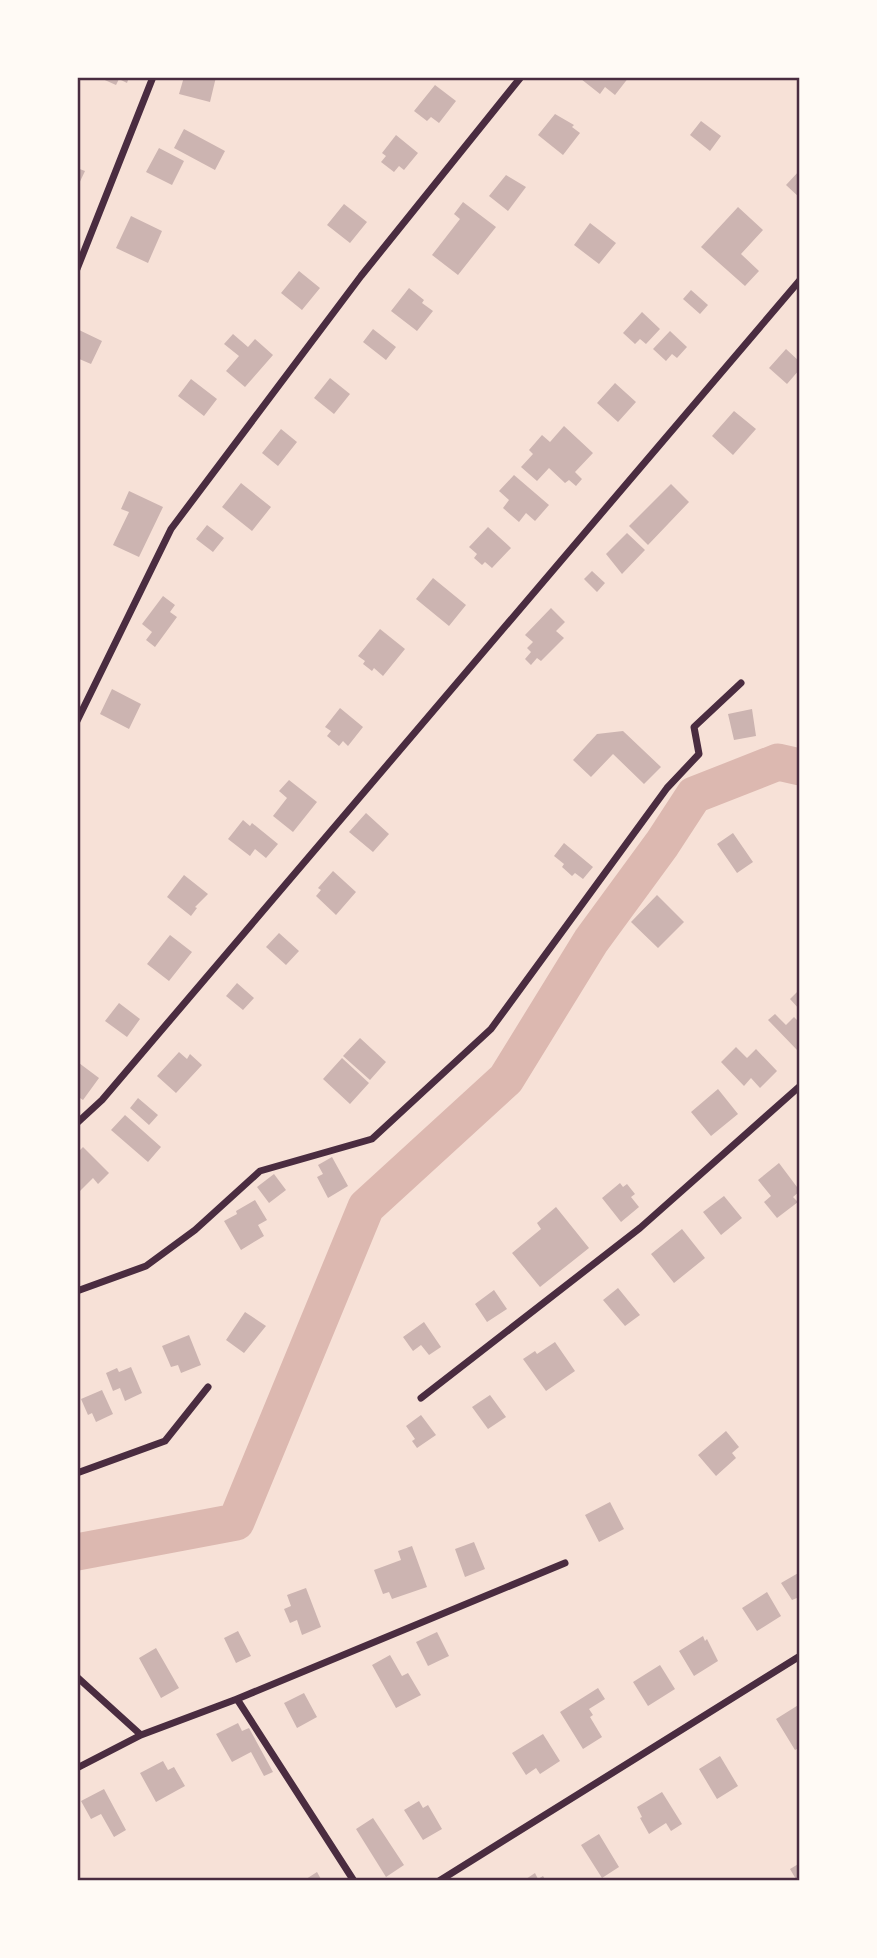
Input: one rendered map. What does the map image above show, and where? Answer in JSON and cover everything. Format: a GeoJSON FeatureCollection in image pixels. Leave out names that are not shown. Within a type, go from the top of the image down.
{"type":"FeatureCollection","features":[{"type":"Feature","properties":{"kind":"street"},"geometry":{"type":"LineString","coordinates":[[77,269],[153,77]]}},
{"type":"Feature","properties":{"kind":"street"},"geometry":{"type":"LineString","coordinates":[[77,720],[171,529],[361,276],[520,77]]}},
{"type":"Feature","properties":{"kind":"street"},"geometry":{"type":"LineString","coordinates":[[77,1123],[102,1100],[800,280]]}},
{"type":"Feature","properties":{"kind":"street"},"geometry":{"type":"LineString","coordinates":[[77,1291],[146,1266],[195,1230],[260,1171],[372,1139],[491,1029],[667,788],[699,754],[694,727],[741,683]]}},
{"type":"Feature","properties":{"kind":"street"},"geometry":{"type":"LineString","coordinates":[[421,1398],[640,1228],[800,1086]]}},
{"type":"Feature","properties":{"kind":"street"},"geometry":{"type":"LineString","coordinates":[[77,1474],[165,1441],[208,1387]]}},
{"type":"Feature","properties":{"kind":"street"},"geometry":{"type":"LineString","coordinates":[[77,1768],[141,1735],[237,1699],[565,1563]]}},
{"type":"Feature","properties":{"kind":"street"},"geometry":{"type":"LineString","coordinates":[[439,1881],[800,1656]]}},
{"type":"Feature","properties":{"kind":"street"},"geometry":{"type":"LineString","coordinates":[[77,1677],[141,1735]]}},
{"type":"Feature","properties":{"kind":"street"},"geometry":{"type":"LineString","coordinates":[[237,1699],[354,1881]]}},
{"type":"Feature","properties":{"kind":"building"},"geometry":{"type":"Polygon","coordinates":[[[98,77],[129,77],[127,83],[119,79],[116,85],[98,77]]]}},
{"type":"Feature","properties":{"kind":"building"},"geometry":{"type":"Polygon","coordinates":[[[184,77],[216,77],[210,102],[179,94],[184,77]]]}},
{"type":"Feature","properties":{"kind":"building"},"geometry":{"type":"Polygon","coordinates":[[[629,77],[615,95],[605,87],[600,94],[581,79],[629,77]]]}},
{"type":"Feature","properties":{"kind":"building"},"geometry":{"type":"Polygon","coordinates":[[[435,85],[456,101],[439,123],[431,117],[427,121],[414,111],[435,85]]]}},
{"type":"Feature","properties":{"kind":"building"},"geometry":{"type":"Polygon","coordinates":[[[555,114],[574,125],[572,127],[580,133],[563,155],[538,135],[555,114]]]}},
{"type":"Feature","properties":{"kind":"building"},"geometry":{"type":"Polygon","coordinates":[[[701,121],[721,136],[710,151],[690,135],[701,121]]]}},
{"type":"Feature","properties":{"kind":"building"},"geometry":{"type":"Polygon","coordinates":[[[184,129],[225,151],[215,170],[174,148],[184,129]]]}},
{"type":"Feature","properties":{"kind":"building"},"geometry":{"type":"Polygon","coordinates":[[[396,135],[418,153],[404,170],[399,166],[394,172],[381,162],[386,156],[382,153],[396,135]]]}},
{"type":"Feature","properties":{"kind":"building"},"geometry":{"type":"Polygon","coordinates":[[[159,148],[184,161],[172,185],[146,172],[159,148]]]}},
{"type":"Feature","properties":{"kind":"building"},"geometry":{"type":"Polygon","coordinates":[[[77,168],[85,171],[77,188],[77,168]]]}},
{"type":"Feature","properties":{"kind":"building"},"geometry":{"type":"Polygon","coordinates":[[[800,170],[800,198],[786,185],[800,170]]]}},
{"type":"Feature","properties":{"kind":"building"},"geometry":{"type":"Polygon","coordinates":[[[506,175],[526,187],[508,211],[489,196],[506,175]]]}},
{"type":"Feature","properties":{"kind":"building"},"geometry":{"type":"Polygon","coordinates":[[[463,202],[496,227],[458,275],[432,255],[460,219],[454,214],[463,202]]]}},
{"type":"Feature","properties":{"kind":"building"},"geometry":{"type":"Polygon","coordinates":[[[344,204],[367,222],[350,243],[327,225],[344,204]]]}},
{"type":"Feature","properties":{"kind":"building"},"geometry":{"type":"Polygon","coordinates":[[[738,207],[763,230],[741,254],[759,271],[745,286],[701,247],[738,207]]]}},
{"type":"Feature","properties":{"kind":"building"},"geometry":{"type":"Polygon","coordinates":[[[131,216],[162,231],[148,263],[116,248],[131,216]]]}},
{"type":"Feature","properties":{"kind":"building"},"geometry":{"type":"Polygon","coordinates":[[[590,223],[616,243],[599,264],[574,245],[590,223]]]}},
{"type":"Feature","properties":{"kind":"building"},"geometry":{"type":"Polygon","coordinates":[[[299,271],[320,288],[302,310],[281,293],[299,271]]]}},
{"type":"Feature","properties":{"kind":"building"},"geometry":{"type":"Polygon","coordinates":[[[409,288],[433,311],[417,331],[391,311],[409,288]]]}},
{"type":"Feature","properties":{"kind":"building"},"geometry":{"type":"Polygon","coordinates":[[[691,290],[708,305],[700,314],[683,299],[691,290]]]}},
{"type":"Feature","properties":{"kind":"building"},"geometry":{"type":"Polygon","coordinates":[[[642,312],[660,329],[646,344],[640,339],[635,344],[623,333],[642,312]]]}},
{"type":"Feature","properties":{"kind":"building"},"geometry":{"type":"Polygon","coordinates":[[[77,329],[102,341],[91,364],[77,358],[77,329]]]}},
{"type":"Feature","properties":{"kind":"building"},"geometry":{"type":"Polygon","coordinates":[[[373,329],[396,347],[386,360],[363,342],[373,329]]]}},
{"type":"Feature","properties":{"kind":"building"},"geometry":{"type":"Polygon","coordinates":[[[670,331],[687,347],[677,358],[672,354],[666,361],[653,349],[670,331]]]}},
{"type":"Feature","properties":{"kind":"building"},"geometry":{"type":"Polygon","coordinates":[[[233,334],[248,347],[255,339],[273,355],[245,387],[226,371],[239,356],[224,344],[233,334]]]}},
{"type":"Feature","properties":{"kind":"building"},"geometry":{"type":"Polygon","coordinates":[[[786,349],[800,362],[800,369],[787,384],[769,368],[786,349]]]}},
{"type":"Feature","properties":{"kind":"building"},"geometry":{"type":"Polygon","coordinates":[[[330,378],[350,394],[334,414],[314,398],[330,378]]]}},
{"type":"Feature","properties":{"kind":"building"},"geometry":{"type":"Polygon","coordinates":[[[191,379],[217,399],[204,416],[178,396],[191,379]]]}},
{"type":"Feature","properties":{"kind":"building"},"geometry":{"type":"Polygon","coordinates":[[[615,383],[636,402],[618,422],[597,403],[615,383]]]}},
{"type":"Feature","properties":{"kind":"building"},"geometry":{"type":"Polygon","coordinates":[[[734,411],[756,429],[733,455],[712,436],[734,411]]]}},
{"type":"Feature","properties":{"kind":"building"},"geometry":{"type":"Polygon","coordinates":[[[564,426],[593,453],[575,472],[582,479],[576,486],[569,480],[565,483],[549,468],[537,481],[521,467],[533,454],[529,450],[542,435],[550,442],[564,426]]]}},
{"type":"Feature","properties":{"kind":"building"},"geometry":{"type":"Polygon","coordinates":[[[281,429],[297,442],[278,466],[262,453],[281,429]]]}},
{"type":"Feature","properties":{"kind":"building"},"geometry":{"type":"Polygon","coordinates":[[[514,475],[549,505],[535,521],[526,513],[519,522],[503,508],[509,500],[499,491],[514,475]]]}},
{"type":"Feature","properties":{"kind":"building"},"geometry":{"type":"Polygon","coordinates":[[[241,483],[271,507],[252,531],[222,507],[241,483]]]}},
{"type":"Feature","properties":{"kind":"building"},"geometry":{"type":"Polygon","coordinates":[[[671,484],[689,502],[648,545],[629,526],[671,484]]]}},
{"type":"Feature","properties":{"kind":"building"},"geometry":{"type":"Polygon","coordinates":[[[129,491],[163,507],[139,557],[113,545],[129,512],[121,509],[129,491]]]}},
{"type":"Feature","properties":{"kind":"building"},"geometry":{"type":"Polygon","coordinates":[[[207,525],[224,538],[213,552],[196,539],[207,525]]]}},
{"type":"Feature","properties":{"kind":"building"},"geometry":{"type":"Polygon","coordinates":[[[488,527],[511,548],[492,568],[485,562],[482,565],[474,558],[477,554],[469,547],[488,527]]]}},
{"type":"Feature","properties":{"kind":"building"},"geometry":{"type":"Polygon","coordinates":[[[627,533],[645,550],[622,574],[606,554],[627,533]]]}},
{"type":"Feature","properties":{"kind":"building"},"geometry":{"type":"Polygon","coordinates":[[[592,571],[605,583],[597,592],[584,579],[592,571]]]}},
{"type":"Feature","properties":{"kind":"building"},"geometry":{"type":"Polygon","coordinates":[[[433,578],[466,605],[449,626],[416,599],[433,578]]]}},
{"type":"Feature","properties":{"kind":"building"},"geometry":{"type":"Polygon","coordinates":[[[163,596],[175,605],[170,612],[177,617],[155,647],[146,640],[152,632],[142,624],[163,596]]]}},
{"type":"Feature","properties":{"kind":"building"},"geometry":{"type":"Polygon","coordinates":[[[551,608],[565,622],[556,631],[564,638],[541,661],[537,658],[531,665],[525,659],[531,652],[527,648],[533,642],[525,635],[551,608]]]}},
{"type":"Feature","properties":{"kind":"building"},"geometry":{"type":"Polygon","coordinates":[[[380,629],[405,649],[383,676],[374,668],[372,671],[363,664],[365,661],[358,656],[380,629]]]}},
{"type":"Feature","properties":{"kind":"building"},"geometry":{"type":"Polygon","coordinates":[[[112,689],[141,704],[129,729],[100,714],[112,689]]]}},
{"type":"Feature","properties":{"kind":"building"},"geometry":{"type":"Polygon","coordinates":[[[340,708],[363,727],[348,746],[343,741],[339,746],[327,736],[331,731],[325,727],[340,708]]]}},
{"type":"Feature","properties":{"kind":"building"},"geometry":{"type":"Polygon","coordinates":[[[752,709],[756,736],[734,740],[728,714],[752,709]]]}},
{"type":"Feature","properties":{"kind":"building"},"geometry":{"type":"Polygon","coordinates":[[[623,731],[661,767],[644,784],[613,754],[591,777],[573,760],[597,734],[623,731]]]}},
{"type":"Feature","properties":{"kind":"building"},"geometry":{"type":"Polygon","coordinates":[[[289,780],[317,802],[293,832],[273,816],[287,798],[279,791],[289,780]]]}},
{"type":"Feature","properties":{"kind":"building"},"geometry":{"type":"Polygon","coordinates":[[[366,813],[389,834],[373,852],[349,832],[366,813]]]}},
{"type":"Feature","properties":{"kind":"building"},"geometry":{"type":"Polygon","coordinates":[[[243,820],[250,826],[252,823],[278,844],[266,858],[255,849],[250,856],[228,839],[243,820]]]}},
{"type":"Feature","properties":{"kind":"building"},"geometry":{"type":"Polygon","coordinates":[[[733,833],[753,862],[737,873],[717,844],[733,833]]]}},
{"type":"Feature","properties":{"kind":"building"},"geometry":{"type":"Polygon","coordinates":[[[564,843],[593,867],[583,879],[575,873],[572,876],[554,856],[564,843]]]}},
{"type":"Feature","properties":{"kind":"building"},"geometry":{"type":"Polygon","coordinates":[[[333,871],[356,892],[336,915],[316,896],[321,890],[318,888],[333,871]]]}},
{"type":"Feature","properties":{"kind":"building"},"geometry":{"type":"Polygon","coordinates":[[[184,875],[208,894],[195,907],[197,908],[191,916],[167,897],[184,875]]]}},
{"type":"Feature","properties":{"kind":"building"},"geometry":{"type":"Polygon","coordinates":[[[657,895],[684,922],[658,948],[631,922],[657,895]]]}},
{"type":"Feature","properties":{"kind":"building"},"geometry":{"type":"Polygon","coordinates":[[[279,933],[299,951],[286,965],[266,947],[279,933]]]}},
{"type":"Feature","properties":{"kind":"building"},"geometry":{"type":"Polygon","coordinates":[[[170,935],[192,952],[169,981],[147,964],[170,935]]]}},
{"type":"Feature","properties":{"kind":"building"},"geometry":{"type":"Polygon","coordinates":[[[237,983],[254,998],[243,1010],[226,996],[237,983]]]}},
{"type":"Feature","properties":{"kind":"building"},"geometry":{"type":"Polygon","coordinates":[[[800,989],[800,1010],[790,999],[800,989]]]}},
{"type":"Feature","properties":{"kind":"building"},"geometry":{"type":"Polygon","coordinates":[[[119,1003],[140,1019],[127,1037],[105,1021],[119,1003]]]}},
{"type":"Feature","properties":{"kind":"building"},"geometry":{"type":"Polygon","coordinates":[[[775,1014],[786,1025],[794,1017],[800,1023],[799,1052],[768,1020],[775,1014]]]}},
{"type":"Feature","properties":{"kind":"building"},"geometry":{"type":"Polygon","coordinates":[[[360,1038],[386,1062],[370,1080],[343,1056],[360,1038]]]}},
{"type":"Feature","properties":{"kind":"building"},"geometry":{"type":"Polygon","coordinates":[[[736,1047],[747,1058],[756,1049],[777,1071],[760,1088],[751,1078],[744,1086],[721,1062],[736,1047]]]}},
{"type":"Feature","properties":{"kind":"building"},"geometry":{"type":"Polygon","coordinates":[[[179,1052],[187,1059],[190,1054],[202,1065],[176,1093],[157,1076],[179,1052]]]}},
{"type":"Feature","properties":{"kind":"building"},"geometry":{"type":"Polygon","coordinates":[[[342,1058],[369,1083],[350,1104],[323,1079],[342,1058]]]}},
{"type":"Feature","properties":{"kind":"building"},"geometry":{"type":"Polygon","coordinates":[[[79,1063],[99,1078],[83,1100],[77,1096],[79,1063]]]}},
{"type":"Feature","properties":{"kind":"building"},"geometry":{"type":"Polygon","coordinates":[[[718,1089],[738,1114],[711,1136],[691,1112],[718,1089]]]}},
{"type":"Feature","properties":{"kind":"building"},"geometry":{"type":"Polygon","coordinates":[[[138,1098],[158,1115],[149,1125],[130,1108],[138,1098]]]}},
{"type":"Feature","properties":{"kind":"building"},"geometry":{"type":"Polygon","coordinates":[[[125,1115],[161,1147],[148,1162],[111,1130],[125,1115]]]}},
{"type":"Feature","properties":{"kind":"building"},"geometry":{"type":"Polygon","coordinates":[[[83,1147],[109,1173],[98,1184],[93,1178],[77,1194],[77,1153],[83,1147]]]}},
{"type":"Feature","properties":{"kind":"building"},"geometry":{"type":"Polygon","coordinates":[[[332,1157],[348,1186],[328,1198],[317,1177],[323,1174],[318,1165],[332,1157]]]}},
{"type":"Feature","properties":{"kind":"building"},"geometry":{"type":"Polygon","coordinates":[[[779,1163],[800,1191],[793,1197],[798,1202],[777,1218],[764,1202],[771,1196],[758,1180],[779,1163]]]}},
{"type":"Feature","properties":{"kind":"building"},"geometry":{"type":"Polygon","coordinates":[[[274,1174],[286,1190],[269,1203],[257,1187],[274,1174]]]}},
{"type":"Feature","properties":{"kind":"building"},"geometry":{"type":"Polygon","coordinates":[[[620,1183],[623,1187],[627,1184],[635,1194],[631,1197],[639,1207],[621,1222],[602,1198],[620,1183]]]}},
{"type":"Feature","properties":{"kind":"building"},"geometry":{"type":"Polygon","coordinates":[[[724,1196],[742,1218],[721,1235],[703,1212],[724,1196]]]}},
{"type":"Feature","properties":{"kind":"building"},"geometry":{"type":"Polygon","coordinates":[[[255,1200],[267,1220],[258,1225],[264,1236],[241,1250],[224,1221],[255,1200]]]}},
{"type":"Feature","properties":{"kind":"building"},"geometry":{"type":"Polygon","coordinates":[[[556,1207],[589,1248],[540,1287],[512,1253],[541,1229],[537,1223],[556,1207]]]}},
{"type":"Feature","properties":{"kind":"building"},"geometry":{"type":"Polygon","coordinates":[[[682,1229],[705,1258],[674,1283],[651,1254],[682,1229]]]}},
{"type":"Feature","properties":{"kind":"building"},"geometry":{"type":"Polygon","coordinates":[[[618,1288],[640,1315],[625,1326],[603,1300],[618,1288]]]}},
{"type":"Feature","properties":{"kind":"building"},"geometry":{"type":"Polygon","coordinates":[[[494,1290],[507,1309],[487,1322],[475,1304],[494,1290]]]}},
{"type":"Feature","properties":{"kind":"building"},"geometry":{"type":"Polygon","coordinates":[[[245,1312],[266,1326],[244,1353],[226,1340],[245,1312]]]}},
{"type":"Feature","properties":{"kind":"building"},"geometry":{"type":"Polygon","coordinates":[[[424,1322],[441,1347],[429,1355],[421,1345],[413,1351],[403,1337],[424,1322]]]}},
{"type":"Feature","properties":{"kind":"building"},"geometry":{"type":"Polygon","coordinates":[[[189,1335],[201,1365],[181,1373],[178,1365],[171,1367],[162,1346],[189,1335]]]}},
{"type":"Feature","properties":{"kind":"building"},"geometry":{"type":"Polygon","coordinates":[[[555,1342],[575,1371],[546,1391],[523,1359],[535,1351],[537,1354],[555,1342]]]}},
{"type":"Feature","properties":{"kind":"building"},"geometry":{"type":"Polygon","coordinates":[[[131,1367],[142,1393],[125,1401],[120,1388],[113,1391],[106,1373],[117,1368],[119,1372],[131,1367]]]}},
{"type":"Feature","properties":{"kind":"building"},"geometry":{"type":"Polygon","coordinates":[[[102,1390],[113,1414],[96,1422],[92,1413],[88,1415],[81,1399],[102,1390]]]}},
{"type":"Feature","properties":{"kind":"building"},"geometry":{"type":"Polygon","coordinates":[[[490,1395],[506,1417],[488,1429],[472,1407],[490,1395]]]}},
{"type":"Feature","properties":{"kind":"building"},"geometry":{"type":"Polygon","coordinates":[[[421,1415],[436,1435],[417,1448],[412,1441],[415,1439],[406,1426],[421,1415]]]}},
{"type":"Feature","properties":{"kind":"building"},"geometry":{"type":"Polygon","coordinates":[[[726,1431],[739,1447],[732,1453],[736,1458],[716,1476],[698,1455],[726,1431]]]}},
{"type":"Feature","properties":{"kind":"building"},"geometry":{"type":"Polygon","coordinates":[[[610,1502],[624,1529],[599,1542],[585,1515],[610,1502]]]}},
{"type":"Feature","properties":{"kind":"building"},"geometry":{"type":"Polygon","coordinates":[[[474,1542],[485,1569],[465,1577],[455,1549],[474,1542]]]}},
{"type":"Feature","properties":{"kind":"building"},"geometry":{"type":"Polygon","coordinates":[[[412,1546],[427,1587],[392,1599],[389,1592],[383,1594],[374,1570],[401,1560],[398,1551],[412,1546]]]}},
{"type":"Feature","properties":{"kind":"building"},"geometry":{"type":"Polygon","coordinates":[[[800,1572],[800,1602],[797,1598],[792,1600],[781,1583],[800,1572]]]}},
{"type":"Feature","properties":{"kind":"building"},"geometry":{"type":"Polygon","coordinates":[[[306,1588],[321,1627],[302,1635],[297,1620],[290,1623],[284,1609],[291,1606],[287,1595],[306,1588]]]}},
{"type":"Feature","properties":{"kind":"building"},"geometry":{"type":"Polygon","coordinates":[[[767,1592],[781,1616],[757,1631],[742,1608],[767,1592]]]}},
{"type":"Feature","properties":{"kind":"building"},"geometry":{"type":"Polygon","coordinates":[[[238,1631],[251,1656],[236,1663],[224,1638],[238,1631]]]}},
{"type":"Feature","properties":{"kind":"building"},"geometry":{"type":"Polygon","coordinates":[[[437,1632],[449,1656],[428,1666],[416,1642],[437,1632]]]}},
{"type":"Feature","properties":{"kind":"building"},"geometry":{"type":"Polygon","coordinates":[[[703,1636],[718,1661],[694,1676],[679,1651],[703,1636]]]}},
{"type":"Feature","properties":{"kind":"building"},"geometry":{"type":"Polygon","coordinates":[[[156,1648],[179,1688],[161,1698],[139,1658],[156,1648]]]}},
{"type":"Feature","properties":{"kind":"building"},"geometry":{"type":"Polygon","coordinates":[[[390,1655],[402,1676],[408,1673],[421,1695],[396,1708],[372,1665],[390,1655]]]}},
{"type":"Feature","properties":{"kind":"building"},"geometry":{"type":"Polygon","coordinates":[[[660,1665],[675,1689],[648,1706],[633,1682],[660,1665]]]}},
{"type":"Feature","properties":{"kind":"building"},"geometry":{"type":"Polygon","coordinates":[[[598,1688],[605,1699],[589,1709],[593,1715],[590,1717],[602,1737],[583,1749],[560,1712],[598,1688]]]}},
{"type":"Feature","properties":{"kind":"building"},"geometry":{"type":"Polygon","coordinates":[[[304,1693],[317,1717],[297,1728],[284,1703],[304,1693]]]}},
{"type":"Feature","properties":{"kind":"building"},"geometry":{"type":"Polygon","coordinates":[[[800,1704],[800,1747],[795,1750],[776,1719],[800,1704]]]}},
{"type":"Feature","properties":{"kind":"building"},"geometry":{"type":"Polygon","coordinates":[[[238,1723],[242,1731],[249,1728],[273,1772],[264,1776],[251,1752],[232,1762],[216,1734],[238,1723]]]}},
{"type":"Feature","properties":{"kind":"building"},"geometry":{"type":"Polygon","coordinates":[[[543,1734],[560,1761],[540,1774],[536,1768],[526,1775],[512,1753],[543,1734]]]}},
{"type":"Feature","properties":{"kind":"building"},"geometry":{"type":"Polygon","coordinates":[[[720,1756],[738,1786],[717,1799],[699,1769],[720,1756]]]}},
{"type":"Feature","properties":{"kind":"building"},"geometry":{"type":"Polygon","coordinates":[[[163,1761],[168,1770],[174,1767],[185,1786],[156,1802],[140,1773],[163,1761]]]}},
{"type":"Feature","properties":{"kind":"building"},"geometry":{"type":"Polygon","coordinates":[[[104,1789],[126,1830],[114,1837],[101,1814],[91,1819],[81,1801],[104,1789]]]}},
{"type":"Feature","properties":{"kind":"building"},"geometry":{"type":"Polygon","coordinates":[[[662,1792],[682,1824],[671,1831],[666,1823],[649,1834],[637,1807],[662,1792]]]}},
{"type":"Feature","properties":{"kind":"building"},"geometry":{"type":"Polygon","coordinates":[[[419,1801],[423,1808],[428,1805],[442,1829],[423,1840],[404,1810],[419,1801]]]}},
{"type":"Feature","properties":{"kind":"building"},"geometry":{"type":"Polygon","coordinates":[[[373,1818],[404,1865],[386,1877],[356,1829],[373,1818]]]}},
{"type":"Feature","properties":{"kind":"building"},"geometry":{"type":"Polygon","coordinates":[[[599,1834],[619,1867],[602,1878],[581,1845],[599,1834]]]}},
{"type":"Feature","properties":{"kind":"building"},"geometry":{"type":"Polygon","coordinates":[[[800,1863],[800,1881],[797,1881],[790,1869],[800,1863]]]}},
{"type":"Feature","properties":{"kind":"building"},"geometry":{"type":"Polygon","coordinates":[[[317,1872],[322,1881],[303,1881],[317,1872]]]}},
{"type":"Feature","properties":{"kind":"building"},"geometry":{"type":"Polygon","coordinates":[[[535,1873],[538,1879],[543,1876],[546,1881],[523,1881],[535,1873]]]}},
{"type":"Feature","properties":{"kind":"waterway"},"geometry":{"type":"LineString","coordinates":[[77,1552],[236,1522],[366,1207],[506,1079],[591,941],[694,795],[778,762],[800,767]]}}]}
